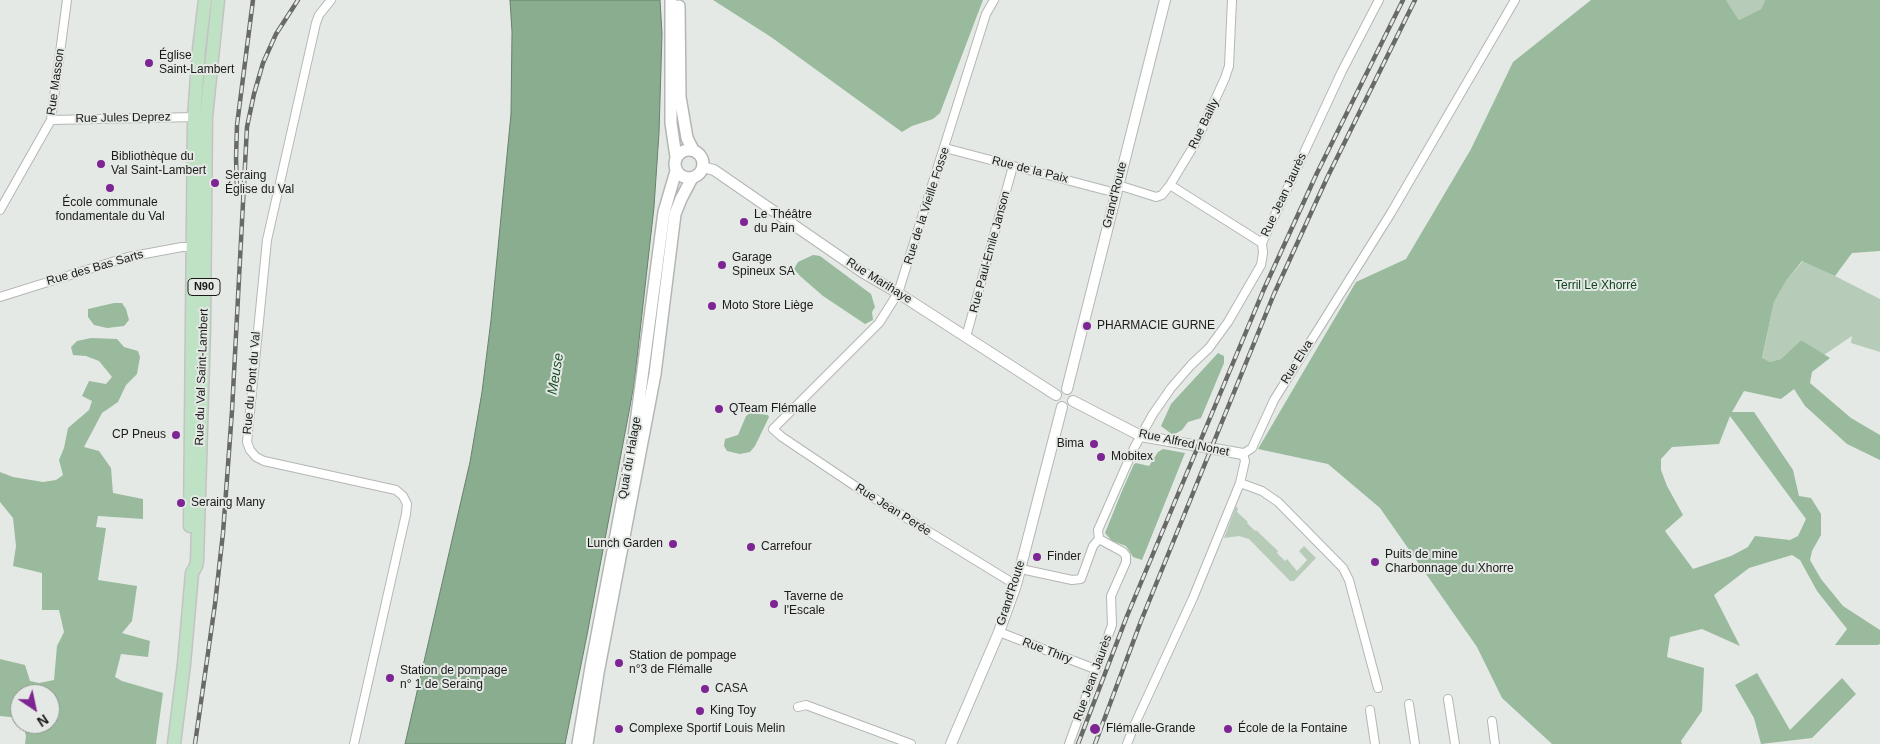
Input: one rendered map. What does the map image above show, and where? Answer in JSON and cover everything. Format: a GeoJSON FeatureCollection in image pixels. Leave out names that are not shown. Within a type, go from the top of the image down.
{"type":"FeatureCollection","features":[{"type":"Feature","properties":{"kind":"main road","name":"Rue du Val Saint-Lambert"},"geometry":{"type":"LineString","coordinates":[[174,744],[183,673],[192,573],[196,566],[198,528],[204,329],[198,246],[199,49],[205,0]]}},
{"type":"Feature","properties":{"kind":"main road","name":"Rue du Val Saint-Lambert"},"geometry":{"type":"LineString","coordinates":[[200,117],[218,0]]}},
{"type":"Feature","properties":{"kind":"main road"},"geometry":{"type":"LineString","coordinates":[[671,0],[671,123],[676,157]]}},
{"type":"Feature","properties":{"kind":"main road"},"geometry":{"type":"LineString","coordinates":[[679,0],[680,97],[687,138],[693,150],[702,158],[703,167],[699,174],[692,178],[681,176],[676,170],[674,162],[676,157],[681,151],[693,150]]}},
{"type":"Feature","properties":{"kind":"main road","name":"Quai du Halage"},"geometry":{"type":"LineString","coordinates":[[578,744],[592,657],[633,445],[664,212],[676,170]]}},
{"type":"Feature","properties":{"kind":"main road","name":"Quai du Halage"},"geometry":{"type":"LineString","coordinates":[[586,744],[655,374],[676,214],[681,198],[692,178]]}},
{"type":"Feature","properties":{"kind":"street","name":"Rue Masson"},"geometry":{"type":"LineString","coordinates":[[0,210],[52,120],[66,0]]}},
{"type":"Feature","properties":{"kind":"street","name":"Rue du Pont du Val"},"geometry":{"type":"LineString","coordinates":[[331,0],[319,15],[316,23],[267,240],[247,442],[250,450],[256,457],[264,461],[396,490],[403,496],[407,504],[354,744]]}},
{"type":"Feature","properties":{"kind":"street","name":"Rue de la Vieille Fosse"},"geometry":{"type":"LineString","coordinates":[[773,429],[879,323],[898,292],[986,14],[994,0]]}},
{"type":"Feature","properties":{"kind":"street","name":"Grand'Route"},"geometry":{"type":"LineString","coordinates":[[1067,390],[1165,0]]}},
{"type":"Feature","properties":{"kind":"street","name":"Rue Bailly"},"geometry":{"type":"LineString","coordinates":[[1170,186],[1196,142],[1225,78],[1229,66],[1232,0]]}},
{"type":"Feature","properties":{"kind":"street","name":"Rue Jean Jaurès"},"geometry":{"type":"LineString","coordinates":[[1021,570],[1072,580],[1081,579],[1093,546],[1099,539],[1098,530],[1153,414],[1191,364],[1209,348],[1242,301],[1261,265],[1262,243],[1342,71],[1379,0]]}},
{"type":"Feature","properties":{"kind":"street","name":"Rue Elva"},"geometry":{"type":"LineString","coordinates":[[1243,454],[1252,448],[1274,400],[1391,213],[1515,0]]}},
{"type":"Feature","properties":{"kind":"street","name":"Rue Jules Deprez"},"geometry":{"type":"LineString","coordinates":[[52,120],[200,117]]}},
{"type":"Feature","properties":{"kind":"street","name":"Rue de la Paix"},"geometry":{"type":"LineString","coordinates":[[945,148],[1013,166],[1117,189]]}},
{"type":"Feature","properties":{"kind":"street","name":"Rue Paul-Emile Janson"},"geometry":{"type":"LineString","coordinates":[[966,337],[1013,166]]}},
{"type":"Feature","properties":{"kind":"street","name":"Rue Marihaye"},"geometry":{"type":"LineString","coordinates":[[703,167],[714,170],[862,272],[898,292],[1056,394]]}},
{"type":"Feature","properties":{"kind":"street"},"geometry":{"type":"LineString","coordinates":[[1117,189],[1156,197],[1162,195],[1170,186],[1262,243]]}},
{"type":"Feature","properties":{"kind":"street","name":"Rue des Bas Sarts"},"geometry":{"type":"LineString","coordinates":[[0,298],[128,257],[198,246]]}},
{"type":"Feature","properties":{"kind":"street"},"geometry":{"type":"LineString","coordinates":[[1062,389],[1067,390],[1071,392],[1073,401],[1071,405],[1062,407],[1055,400],[1056,394],[1062,389]]}},
{"type":"Feature","properties":{"kind":"street","name":"Rue Alfred Nonet"},"geometry":{"type":"LineString","coordinates":[[1073,401],[1141,436],[1243,454]]}},
{"type":"Feature","properties":{"kind":"street","name":"Grand'Route"},"geometry":{"type":"LineString","coordinates":[[951,744],[999,632],[1021,570],[1062,407]]}},
{"type":"Feature","properties":{"kind":"street","name":"Rue Jean Perée"},"geometry":{"type":"LineString","coordinates":[[773,429],[789,442],[864,492],[1016,585]]}},
{"type":"Feature","properties":{"kind":"street"},"geometry":{"type":"LineString","coordinates":[[1128,744],[1134,726],[1193,598],[1240,483],[1245,461],[1243,454]]}},
{"type":"Feature","properties":{"kind":"street"},"geometry":{"type":"LineString","coordinates":[[1240,483],[1262,491],[1278,502],[1344,568],[1349,580],[1378,688]]}},
{"type":"Feature","properties":{"kind":"street","name":"Rue Jean Jaurès"},"geometry":{"type":"LineString","coordinates":[[1069,744],[1112,625],[1111,596],[1126,562],[1126,556],[1122,552],[1099,539]]}},
{"type":"Feature","properties":{"kind":"street","name":"Rue Thiry"},"geometry":{"type":"LineString","coordinates":[[999,632],[1096,669]]}},
{"type":"Feature","properties":{"kind":"street"},"geometry":{"type":"LineString","coordinates":[[1448,699],[1455,744]]}},
{"type":"Feature","properties":{"kind":"street"},"geometry":{"type":"LineString","coordinates":[[1409,704],[1415,744]]}},
{"type":"Feature","properties":{"kind":"street"},"geometry":{"type":"LineString","coordinates":[[798,706],[806,705],[911,744]]}},
{"type":"Feature","properties":{"kind":"street"},"geometry":{"type":"LineString","coordinates":[[1370,710],[1375,744]]}},
{"type":"Feature","properties":{"kind":"street"},"geometry":{"type":"LineString","coordinates":[[1492,721],[1495,744]]}},
{"type":"Feature","properties":{"kind":"shaded area"},"geometry":{"type":"Polygon","coordinates":[[[1726,0],[1765,0],[1761,9],[1739,20],[1726,0]]]}},
{"type":"Feature","properties":{"kind":"shaded area"},"geometry":{"type":"Polygon","coordinates":[[[1803,261],[1880,299],[1880,352],[1851,343],[1852,336],[1824,355],[1801,340],[1781,359],[1770,362],[1762,359],[1774,302],[1786,281],[1803,261]]]}},
{"type":"Feature","properties":{"kind":"shaded area"},"geometry":{"type":"Polygon","coordinates":[[[1236,506],[1237,512],[1247,523],[1278,551],[1277,553],[1285,561],[1287,559],[1297,571],[1307,560],[1299,551],[1304,546],[1316,558],[1294,581],[1290,581],[1249,539],[1239,536],[1224,538],[1236,506]]]}},
{"type":"Feature","properties":{"kind":"green space"},"geometry":{"type":"Polygon","coordinates":[[[713,0],[983,0],[940,113],[933,119],[912,126],[902,132],[771,37],[713,0]]]}},
{"type":"Feature","properties":{"kind":"green space","name":"Terril Le Xhorré"},"geometry":{"type":"Polygon","coordinates":[[[1591,0],[1726,0],[1739,20],[1761,9],[1765,0],[1880,0],[1880,251],[1852,253],[1835,276],[1802,261],[1786,281],[1774,302],[1762,358],[1770,362],[1781,359],[1801,340],[1830,358],[1812,372],[1810,383],[1851,418],[1880,435],[1880,460],[1847,444],[1805,406],[1794,389],[1781,399],[1744,391],[1732,412],[1754,412],[1793,470],[1799,496],[1811,498],[1821,514],[1821,535],[1812,551],[1810,560],[1821,579],[1843,606],[1880,630],[1880,644],[1835,645],[1847,629],[1817,591],[1800,560],[1792,555],[1749,568],[1714,595],[1740,646],[1702,629],[1670,637],[1667,657],[1704,668],[1702,711],[1681,741],[1682,744],[1552,744],[1502,698],[1477,647],[1380,508],[1328,464],[1258,449],[1356,282],[1406,259],[1471,149],[1513,62],[1591,0]],[[1730,416],[1719,444],[1672,447],[1661,459],[1661,470],[1667,486],[1683,515],[1665,531],[1693,569],[1731,556],[1748,547],[1755,536],[1790,540],[1798,536],[1806,519],[1730,416]]]}},
{"type":"Feature","properties":{"kind":"green space"},"geometry":{"type":"Polygon","coordinates":[[[813,255],[820,256],[871,294],[875,307],[872,312],[873,320],[865,324],[823,296],[800,276],[794,269],[798,262],[813,255]]]}},
{"type":"Feature","properties":{"kind":"green space"},"geometry":{"type":"Polygon","coordinates":[[[122,303],[126,309],[129,320],[124,326],[107,328],[94,325],[88,317],[88,309],[122,303]]]}},
{"type":"Feature","properties":{"kind":"green space"},"geometry":{"type":"Polygon","coordinates":[[[91,338],[117,339],[124,347],[138,351],[140,357],[137,374],[126,385],[118,402],[102,413],[84,447],[99,451],[111,468],[113,493],[143,499],[143,519],[98,516],[96,527],[106,528],[98,580],[137,586],[132,621],[122,633],[150,641],[148,657],[121,654],[115,677],[122,681],[163,693],[156,744],[25,744],[26,734],[60,734],[60,684],[10,684],[10,717],[0,716],[0,659],[25,665],[30,681],[39,683],[54,680],[57,646],[64,632],[59,610],[42,610],[42,573],[13,566],[16,546],[13,518],[0,502],[0,472],[13,477],[43,482],[56,480],[63,475],[59,460],[64,448],[68,428],[89,410],[92,401],[82,396],[89,381],[106,384],[112,377],[99,361],[86,356],[73,355],[71,347],[77,341],[91,338]]]}},
{"type":"Feature","properties":{"kind":"green space"},"geometry":{"type":"Polygon","coordinates":[[[1218,353],[1224,356],[1224,363],[1201,418],[1188,422],[1182,430],[1173,435],[1161,426],[1171,404],[1218,353]]]}},
{"type":"Feature","properties":{"kind":"green space"},"geometry":{"type":"Polygon","coordinates":[[[750,413],[768,415],[769,417],[755,446],[750,452],[740,454],[727,451],[724,446],[725,439],[738,435],[746,416],[750,413]]]}},
{"type":"Feature","properties":{"kind":"green space"},"geometry":{"type":"Polygon","coordinates":[[[1163,449],[1185,453],[1142,560],[1133,557],[1126,546],[1112,541],[1105,533],[1134,464],[1149,466],[1158,452],[1163,449]]]}},
{"type":"Feature","properties":{"kind":"green space"},"geometry":{"type":"Polygon","coordinates":[[[1757,673],[1790,730],[1842,678],[1856,694],[1812,738],[1761,744],[1754,718],[1735,685],[1757,673]]]}},
{"type":"Feature","properties":{"kind":"water","name":"Meuse"},"geometry":{"type":"Polygon","coordinates":[[[510,0],[660,0],[662,34],[659,133],[654,207],[634,385],[565,744],[405,744],[470,462],[482,392],[511,114],[512,32],[510,0]]]}},
{"type":"Feature","properties":{"kind":"railway"},"geometry":{"type":"LineString","coordinates":[[237,189],[237,125],[253,0]]}},
{"type":"Feature","properties":{"kind":"railway"},"geometry":{"type":"LineString","coordinates":[[195,744],[223,533],[232,411],[247,127],[263,63],[276,34],[298,0]]}},
{"type":"Feature","properties":{"kind":"railway"},"geometry":{"type":"LineString","coordinates":[[1078,744],[1127,616],[1264,289],[1317,173],[1403,0]]}},
{"type":"Feature","properties":{"kind":"railway"},"geometry":{"type":"LineString","coordinates":[[1095,744],[1141,621],[1274,294],[1327,178],[1415,0]]}},
{"type":"Feature","properties":{"kind":"place","name":"Église Saint-Lambert"},"geometry":{"type":"Point","coordinates":[149,63]}},
{"type":"Feature","properties":{"kind":"place","name":"Bibliothèque du Val Saint-Lambert"},"geometry":{"type":"Point","coordinates":[101,164]}},
{"type":"Feature","properties":{"kind":"place","name":"Seraing Église du Val"},"geometry":{"type":"Point","coordinates":[215,183]}},
{"type":"Feature","properties":{"kind":"place","name":"École communale fondamentale du Val"},"geometry":{"type":"Point","coordinates":[110,188]}},
{"type":"Feature","properties":{"kind":"place","name":"Le Théâtre du Pain"},"geometry":{"type":"Point","coordinates":[744,222]}},
{"type":"Feature","properties":{"kind":"place","name":"Garage Spineux SA"},"geometry":{"type":"Point","coordinates":[722,265]}},
{"type":"Feature","properties":{"kind":"place","name":"Moto Store Liège"},"geometry":{"type":"Point","coordinates":[712,306]}},
{"type":"Feature","properties":{"kind":"place","name":"PHARMACIE GURNE"},"geometry":{"type":"Point","coordinates":[1087,326]}},
{"type":"Feature","properties":{"kind":"place","name":"QTeam Flémalle"},"geometry":{"type":"Point","coordinates":[719,409]}},
{"type":"Feature","properties":{"kind":"place","name":"CP Pneus"},"geometry":{"type":"Point","coordinates":[176,435]}},
{"type":"Feature","properties":{"kind":"place","name":"Bima"},"geometry":{"type":"Point","coordinates":[1094,444]}},
{"type":"Feature","properties":{"kind":"place","name":"Mobitex"},"geometry":{"type":"Point","coordinates":[1101,457]}},
{"type":"Feature","properties":{"kind":"place","name":"Seraing Many"},"geometry":{"type":"Point","coordinates":[181,503]}},
{"type":"Feature","properties":{"kind":"place","name":"Lunch Garden"},"geometry":{"type":"Point","coordinates":[673,544]}},
{"type":"Feature","properties":{"kind":"place","name":"Carrefour"},"geometry":{"type":"Point","coordinates":[751,547]}},
{"type":"Feature","properties":{"kind":"place","name":"Finder"},"geometry":{"type":"Point","coordinates":[1037,557]}},
{"type":"Feature","properties":{"kind":"place","name":"Puits de mine Charbonnage du Xhorre"},"geometry":{"type":"Point","coordinates":[1375,562]}},
{"type":"Feature","properties":{"kind":"place","name":"Taverne de l'Escale"},"geometry":{"type":"Point","coordinates":[774,604]}},
{"type":"Feature","properties":{"kind":"place","name":"Station de pompage n°3 de Flémalle"},"geometry":{"type":"Point","coordinates":[619,663]}},
{"type":"Feature","properties":{"kind":"place","name":"Station de pompage n° 1 de Seraing"},"geometry":{"type":"Point","coordinates":[390,678]}},
{"type":"Feature","properties":{"kind":"place","name":"CASA"},"geometry":{"type":"Point","coordinates":[705,689]}},
{"type":"Feature","properties":{"kind":"place","name":"King Toy"},"geometry":{"type":"Point","coordinates":[700,711]}},
{"type":"Feature","properties":{"kind":"place","name":"Complexe Sportif Louis Melin"},"geometry":{"type":"Point","coordinates":[619,729]}},
{"type":"Feature","properties":{"kind":"place","name":"Flémalle-Grande"},"geometry":{"type":"Point","coordinates":[1095,729]}},
{"type":"Feature","properties":{"kind":"place","name":"École de la Fontaine"},"geometry":{"type":"Point","coordinates":[1228,729]}}]}
